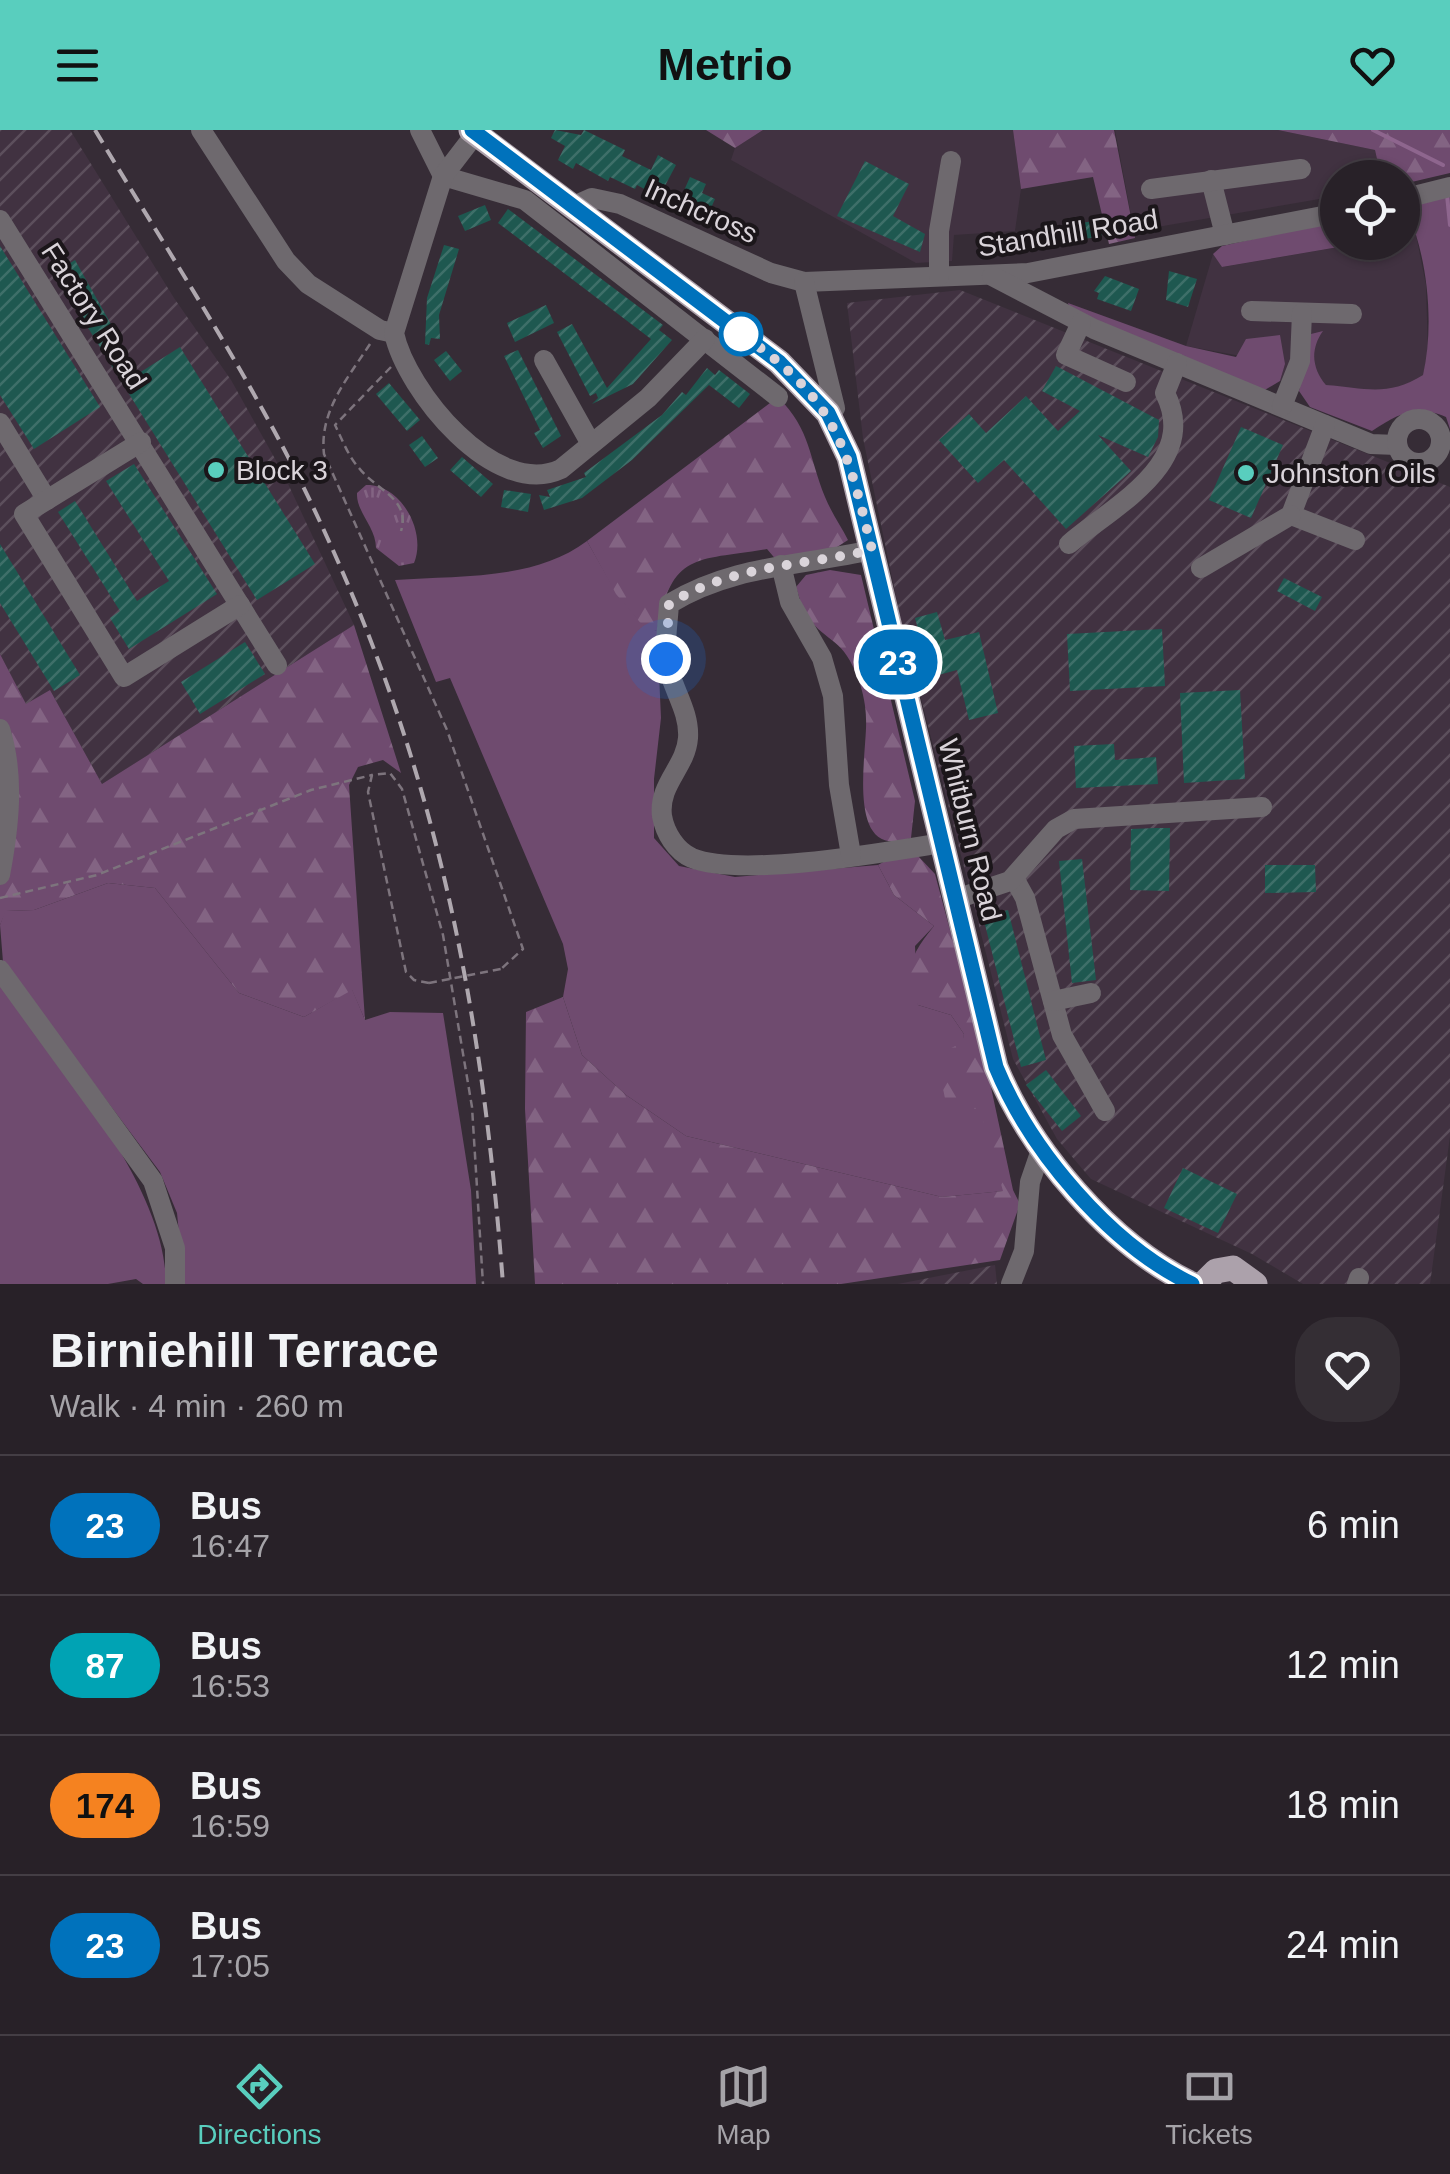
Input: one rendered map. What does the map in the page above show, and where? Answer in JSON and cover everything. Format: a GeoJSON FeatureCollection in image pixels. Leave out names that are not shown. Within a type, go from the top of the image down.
{"type":"FeatureCollection","features":[{"type":"Feature","properties":{"kind":"main road","name":"Whitburn Road"},"geometry":{"type":"LineString","coordinates":[[474,132],[779,362],[828,413],[849,457],[996,1067],[1024,1127],[1041,1150],[1138,1251],[1192,1284]]}},
{"type":"Feature","properties":{"kind":"main road"},"geometry":{"type":"LineString","coordinates":[[1203,1284],[1216,1271],[1233,1268],[1254,1284]]}},
{"type":"Feature","properties":{"kind":"street"},"geometry":{"type":"LineString","coordinates":[[201,130],[286,261],[308,284],[387,331],[399,358],[436,410],[465,440],[512,473],[546,476],[648,398],[705,339]]}},
{"type":"Feature","properties":{"kind":"street"},"geometry":{"type":"LineString","coordinates":[[420,130],[443,176],[525,200],[778,397]]}},
{"type":"Feature","properties":{"kind":"street"},"geometry":{"type":"LineString","coordinates":[[387,331],[443,176],[474,132]]}},
{"type":"Feature","properties":{"kind":"street"},"geometry":{"type":"LineString","coordinates":[[939,276],[940,230],[952,162]]}},
{"type":"Feature","properties":{"kind":"street"},"geometry":{"type":"LineString","coordinates":[[1151,189],[1300,169]]}},
{"type":"Feature","properties":{"kind":"street"},"geometry":{"type":"LineString","coordinates":[[1211,180],[1225,235]]}},
{"type":"Feature","properties":{"kind":"street"},"geometry":{"type":"LineString","coordinates":[[1420,195],[1450,188]]}},
{"type":"Feature","properties":{"kind":"street","name":"Inchcross"},"geometry":{"type":"LineString","coordinates":[[574,206],[592,198],[620,204],[771,272],[804,282]]}},
{"type":"Feature","properties":{"kind":"street","name":"Standhill Road"},"geometry":{"type":"LineString","coordinates":[[804,282],[992,276],[1320,217]]}},
{"type":"Feature","properties":{"kind":"street","name":"Factory Road"},"geometry":{"type":"LineString","coordinates":[[0,220],[276,665]]}},
{"type":"Feature","properties":{"kind":"street"},"geometry":{"type":"LineString","coordinates":[[992,276],[1080,322],[1371,444],[1397,445]]}},
{"type":"Feature","properties":{"kind":"street"},"geometry":{"type":"LineString","coordinates":[[804,282],[835,408],[828,413]]}},
{"type":"Feature","properties":{"kind":"street"},"geometry":{"type":"LineString","coordinates":[[1251,311],[1352,314]]}},
{"type":"Feature","properties":{"kind":"street"},"geometry":{"type":"LineString","coordinates":[[1282,406],[1300,361],[1302,313]]}},
{"type":"Feature","properties":{"kind":"street"},"geometry":{"type":"LineString","coordinates":[[1080,322],[1066,355],[1126,382]]}},
{"type":"Feature","properties":{"kind":"street"},"geometry":{"type":"LineString","coordinates":[[544,360],[591,444]]}},
{"type":"Feature","properties":{"kind":"street"},"geometry":{"type":"LineString","coordinates":[[1068,544],[1166,462],[1178,426],[1165,392],[1177,363]]}},
{"type":"Feature","properties":{"kind":"street"},"geometry":{"type":"LineString","coordinates":[[1428,420],[1442,437],[1443,460],[1414,463],[1402,455],[1397,445],[1398,433],[1406,422],[1428,420]]}},
{"type":"Feature","properties":{"kind":"street"},"geometry":{"type":"LineString","coordinates":[[0,423],[47,500]]}},
{"type":"Feature","properties":{"kind":"street"},"geometry":{"type":"LineString","coordinates":[[1202,568],[1291,516],[1325,424]]}},
{"type":"Feature","properties":{"kind":"street"},"geometry":{"type":"LineString","coordinates":[[141,442],[24,514],[124,677],[240,606]]}},
{"type":"Feature","properties":{"kind":"street"},"geometry":{"type":"LineString","coordinates":[[1291,516],[1355,540]]}},
{"type":"Feature","properties":{"kind":"street"},"geometry":{"type":"LineString","coordinates":[[872,550],[781,565],[702,584],[669,604],[666,659],[686,717],[688,739],[666,784],[662,815],[668,836],[681,852],[706,862],[851,856],[942,843]]}},
{"type":"Feature","properties":{"kind":"street"},"geometry":{"type":"LineString","coordinates":[[781,565],[790,602],[822,658],[833,696],[839,785],[851,856]]}},
{"type":"Feature","properties":{"kind":"street"},"geometry":{"type":"LineString","coordinates":[[0,729],[8,752],[9,828],[0,876]]}},
{"type":"Feature","properties":{"kind":"street"},"geometry":{"type":"LineString","coordinates":[[956,899],[996,889],[1014,878],[1056,829],[1074,819],[1262,807]]}},
{"type":"Feature","properties":{"kind":"street"},"geometry":{"type":"LineString","coordinates":[[1014,878],[1024,898],[1062,1035],[1106,1111]]}},
{"type":"Feature","properties":{"kind":"street"},"geometry":{"type":"LineString","coordinates":[[0,970],[153,1180],[175,1248],[176,1284]]}},
{"type":"Feature","properties":{"kind":"street"},"geometry":{"type":"LineString","coordinates":[[1053,1001],[1090,994]]}},
{"type":"Feature","properties":{"kind":"street"},"geometry":{"type":"LineString","coordinates":[[1011,1284],[1024,1251],[1030,1182],[1041,1150]]}},
{"type":"Feature","properties":{"kind":"path"},"geometry":{"type":"LineString","coordinates":[[372,775],[370,806],[406,972],[414,980],[429,983],[502,969],[522,949],[516,930],[446,730],[324,454],[322,436],[332,402],[387,331]]}},
{"type":"Feature","properties":{"kind":"path"},"geometry":{"type":"LineString","coordinates":[[399,358],[334,425],[358,467],[399,504],[405,519],[401,531]]}},
{"type":"Feature","properties":{"kind":"path"},"geometry":{"type":"LineString","coordinates":[[0,898],[97,875],[311,790],[390,772],[402,789],[443,935],[472,1107],[483,1284]]}},
{"type":"Feature","properties":{"kind":"shaded area"},"geometry":{"type":"Polygon","coordinates":[[[0,130],[70,130],[174,298],[231,380],[283,473],[354,625],[102,784],[50,690],[26,705],[0,654],[0,130]]]}},
{"type":"Feature","properties":{"kind":"shaded area"},"geometry":{"type":"Polygon","coordinates":[[[763,130],[1013,130],[1021,189],[1015,231],[954,235],[952,261],[916,263],[731,160],[735,148],[763,130]]]}},
{"type":"Feature","properties":{"kind":"shaded area"},"geometry":{"type":"Polygon","coordinates":[[[1115,130],[1278,130],[1375,150],[1377,160],[1320,160],[1320,199],[1134,231],[1115,130]]]}},
{"type":"Feature","properties":{"kind":"shaded area"},"geometry":{"type":"Polygon","coordinates":[[[1320,250],[1320,260],[1420,260],[1420,255],[1426,285],[1428,355],[1423,375],[1404,387],[1380,393],[1326,385],[1315,373],[1314,343],[1321,332],[1305,357],[1299,391],[1280,381],[1285,364],[1186,346],[1213,254],[1223,267],[1320,250]]]}},
{"type":"Feature","properties":{"kind":"shaded area"},"geometry":{"type":"Polygon","coordinates":[[[960,290],[1450,487],[1450,1136],[1430,1284],[1303,1284],[1252,1254],[1091,1179],[1057,1139],[1013,1059],[900,616],[863,438],[847,303],[960,290]]]}},
{"type":"Feature","properties":{"kind":"shaded area"},"geometry":{"type":"Polygon","coordinates":[[[995,1265],[997,1284],[898,1284],[995,1265]]]}},
{"type":"Feature","properties":{"kind":"green space"},"geometry":{"type":"Polygon","coordinates":[[[706,130],[763,130],[735,148],[706,130]]]}},
{"type":"Feature","properties":{"kind":"green space"},"geometry":{"type":"Polygon","coordinates":[[[1013,130],[1114,130],[1135,238],[1109,244],[1093,177],[1021,189],[1013,130]]]}},
{"type":"Feature","properties":{"kind":"green space"},"geometry":{"type":"Polygon","coordinates":[[[1278,130],[1450,130],[1450,173],[1420,180],[1420,160],[1377,160],[1375,150],[1278,130]]]}},
{"type":"Feature","properties":{"kind":"green space"},"geometry":{"type":"Polygon","coordinates":[[[1450,196],[1450,429],[1446,417],[1416,411],[1372,431],[1310,407],[1299,391],[1311,334],[1323,331],[1314,359],[1326,385],[1387,389],[1423,375],[1429,322],[1420,252],[1420,203],[1450,196]]]}},
{"type":"Feature","properties":{"kind":"green space"},"geometry":{"type":"Polygon","coordinates":[[[1320,224],[1320,250],[1222,267],[1213,254],[1222,246],[1320,224]]]}},
{"type":"Feature","properties":{"kind":"green space"},"geometry":{"type":"Polygon","coordinates":[[[1068,303],[1186,346],[1236,357],[1246,339],[1280,335],[1285,364],[1280,381],[1263,391],[1071,313],[1068,303]]]}},
{"type":"Feature","properties":{"kind":"green space"},"geometry":{"type":"Polygon","coordinates":[[[778,397],[803,433],[825,497],[848,540],[834,549],[778,562],[767,549],[691,564],[671,586],[657,630],[649,633],[616,594],[587,541],[778,397]]]}},
{"type":"Feature","properties":{"kind":"green space"},"geometry":{"type":"Polygon","coordinates":[[[366,485],[390,492],[408,512],[417,538],[414,563],[399,566],[376,548],[358,500],[357,493],[366,485]]]}},
{"type":"Feature","properties":{"kind":"green space"},"geometry":{"type":"Polygon","coordinates":[[[587,541],[617,594],[649,632],[657,630],[661,718],[654,779],[654,838],[679,866],[735,877],[878,865],[894,895],[934,926],[915,946],[918,1005],[951,1015],[964,1034],[963,1043],[1004,1191],[942,1197],[686,1136],[626,1095],[582,1055],[563,997],[568,969],[563,944],[450,678],[436,682],[395,580],[520,570],[566,554],[587,541]]]}},
{"type":"Feature","properties":{"kind":"green space"},"geometry":{"type":"Polygon","coordinates":[[[830,570],[861,575],[915,801],[911,838],[890,841],[876,834],[867,820],[863,777],[866,714],[860,685],[847,656],[815,625],[800,602],[796,587],[806,575],[830,570]]]}},
{"type":"Feature","properties":{"kind":"green space"},"geometry":{"type":"Polygon","coordinates":[[[354,625],[401,773],[383,760],[358,767],[349,785],[365,1020],[352,990],[304,1017],[239,993],[155,888],[108,883],[34,910],[6,911],[0,925],[0,654],[26,704],[50,690],[102,784],[354,625]]]}},
{"type":"Feature","properties":{"kind":"green space"},"geometry":{"type":"Polygon","coordinates":[[[894,856],[918,856],[935,874],[986,1064],[1013,1190],[1020,1204],[1000,1260],[841,1284],[535,1284],[525,1109],[526,1012],[563,997],[582,1055],[626,1095],[686,1136],[942,1197],[1003,1191],[980,1109],[947,1108],[936,1055],[962,1043],[964,1034],[951,1015],[918,1005],[910,971],[920,945],[934,926],[894,895],[878,865],[894,856]]]}},
{"type":"Feature","properties":{"kind":"green space"},"geometry":{"type":"Polygon","coordinates":[[[108,883],[155,888],[239,993],[304,1017],[352,989],[365,1020],[390,1012],[443,1013],[471,1190],[476,1284],[184,1284],[177,1213],[160,1172],[3,962],[0,925],[5,911],[34,910],[108,883]]]}},
{"type":"Feature","properties":{"kind":"green space"},"geometry":{"type":"Polygon","coordinates":[[[0,980],[78,1086],[129,1166],[161,1246],[166,1284],[143,1284],[136,1279],[108,1284],[0,1284],[0,980]]]}},
{"type":"Feature","properties":{"kind":"building"},"geometry":{"type":"Polygon","coordinates":[[[555,130],[581,135],[584,130],[625,150],[622,156],[651,170],[658,155],[676,165],[659,197],[637,185],[635,189],[610,177],[608,181],[576,163],[573,169],[558,160],[565,146],[551,138],[555,130]]]}},
{"type":"Feature","properties":{"kind":"building"},"geometry":{"type":"Polygon","coordinates":[[[865,161],[909,184],[893,216],[925,234],[920,252],[837,216],[865,161]]]}},
{"type":"Feature","properties":{"kind":"building"},"geometry":{"type":"Polygon","coordinates":[[[690,177],[706,184],[702,193],[715,199],[707,217],[678,204],[690,177]]]}},
{"type":"Feature","properties":{"kind":"building"},"geometry":{"type":"Polygon","coordinates":[[[485,205],[491,220],[465,231],[458,216],[485,205]]]}},
{"type":"Feature","properties":{"kind":"building"},"geometry":{"type":"Polygon","coordinates":[[[508,209],[663,325],[659,330],[672,340],[633,384],[592,404],[598,398],[596,393],[590,396],[557,332],[572,324],[607,388],[651,339],[498,223],[508,209]]]}},
{"type":"Feature","properties":{"kind":"building"},"geometry":{"type":"Polygon","coordinates":[[[1099,220],[1102,236],[1049,245],[1046,229],[1099,220]]]}},
{"type":"Feature","properties":{"kind":"building"},"geometry":{"type":"Polygon","coordinates":[[[444,245],[459,249],[439,315],[440,339],[431,338],[429,345],[425,344],[427,298],[444,245]]]}},
{"type":"Feature","properties":{"kind":"building"},"geometry":{"type":"Polygon","coordinates":[[[0,246],[100,407],[34,449],[0,395],[0,246]]]}},
{"type":"Feature","properties":{"kind":"building","name":"Block 3"},"geometry":{"type":"Polygon","coordinates":[[[75,260],[112,326],[108,329],[136,375],[180,347],[315,564],[257,600],[54,273],[75,260]]]}},
{"type":"Feature","properties":{"kind":"building"},"geometry":{"type":"Polygon","coordinates":[[[1169,271],[1197,279],[1188,307],[1166,300],[1169,271]]]}},
{"type":"Feature","properties":{"kind":"building"},"geometry":{"type":"Polygon","coordinates":[[[1105,276],[1139,289],[1131,311],[1097,299],[1099,293],[1094,291],[1105,276]]]}},
{"type":"Feature","properties":{"kind":"building"},"geometry":{"type":"Polygon","coordinates":[[[546,305],[554,323],[515,342],[507,323],[546,305]]]}},
{"type":"Feature","properties":{"kind":"building"},"geometry":{"type":"Polygon","coordinates":[[[518,350],[561,436],[543,448],[534,433],[540,430],[504,356],[518,350]]]}},
{"type":"Feature","properties":{"kind":"building"},"geometry":{"type":"Polygon","coordinates":[[[446,351],[462,371],[450,381],[434,360],[446,351]]]}},
{"type":"Feature","properties":{"kind":"building"},"geometry":{"type":"Polygon","coordinates":[[[1056,366],[1159,420],[1158,437],[1148,457],[1098,435],[1131,471],[1066,529],[1004,460],[978,483],[939,440],[969,414],[986,433],[1026,396],[1058,431],[1080,411],[1042,391],[1056,366]]]}},
{"type":"Feature","properties":{"kind":"building"},"geometry":{"type":"Polygon","coordinates":[[[707,368],[715,375],[719,370],[750,394],[739,408],[709,385],[632,460],[582,498],[544,510],[539,495],[550,497],[547,490],[586,477],[584,473],[662,415],[682,392],[686,395],[707,368]]]}},
{"type":"Feature","properties":{"kind":"building"},"geometry":{"type":"Polygon","coordinates":[[[389,383],[420,420],[407,431],[376,394],[389,383]]]}},
{"type":"Feature","properties":{"kind":"building","name":"Johnston Oils"},"geometry":{"type":"Polygon","coordinates":[[[1241,427],[1283,445],[1251,518],[1209,500],[1241,427]]]}},
{"type":"Feature","properties":{"kind":"building"},"geometry":{"type":"Polygon","coordinates":[[[422,436],[438,458],[425,467],[409,445],[422,436]]]}},
{"type":"Feature","properties":{"kind":"building"},"geometry":{"type":"Polygon","coordinates":[[[462,457],[493,484],[481,497],[450,470],[462,457]]]}},
{"type":"Feature","properties":{"kind":"building"},"geometry":{"type":"Polygon","coordinates":[[[134,464],[217,594],[129,649],[110,618],[120,611],[58,512],[75,501],[137,601],[169,581],[106,481],[134,464]]]}},
{"type":"Feature","properties":{"kind":"building"},"geometry":{"type":"Polygon","coordinates":[[[504,490],[531,494],[528,512],[501,507],[504,490]]]}},
{"type":"Feature","properties":{"kind":"building"},"geometry":{"type":"Polygon","coordinates":[[[0,544],[80,675],[54,691],[0,603],[0,544]]]}},
{"type":"Feature","properties":{"kind":"building"},"geometry":{"type":"Polygon","coordinates":[[[1284,578],[1322,597],[1315,611],[1277,591],[1284,578]]]}},
{"type":"Feature","properties":{"kind":"building"},"geometry":{"type":"Polygon","coordinates":[[[937,612],[945,640],[979,632],[998,713],[969,720],[957,670],[931,677],[915,618],[937,612]]]}},
{"type":"Feature","properties":{"kind":"building"},"geometry":{"type":"Polygon","coordinates":[[[1162,629],[1165,686],[1070,691],[1067,634],[1162,629]]]}},
{"type":"Feature","properties":{"kind":"building"},"geometry":{"type":"Polygon","coordinates":[[[245,642],[265,674],[200,714],[181,682],[245,642]]]}},
{"type":"Feature","properties":{"kind":"building"},"geometry":{"type":"Polygon","coordinates":[[[1240,690],[1245,779],[1184,783],[1180,693],[1240,690]]]}},
{"type":"Feature","properties":{"kind":"building"},"geometry":{"type":"Polygon","coordinates":[[[1114,744],[1115,760],[1156,757],[1158,784],[1076,788],[1074,746],[1114,744]]]}},
{"type":"Feature","properties":{"kind":"building"},"geometry":{"type":"Polygon","coordinates":[[[1170,828],[1169,891],[1130,890],[1131,829],[1170,828]]]}},
{"type":"Feature","properties":{"kind":"building"},"geometry":{"type":"Polygon","coordinates":[[[1082,859],[1096,980],[1072,983],[1059,861],[1082,859]]]}},
{"type":"Feature","properties":{"kind":"building"},"geometry":{"type":"Polygon","coordinates":[[[1265,865],[1315,865],[1316,892],[1265,893],[1265,865]]]}},
{"type":"Feature","properties":{"kind":"building"},"geometry":{"type":"Polygon","coordinates":[[[1008,910],[1046,1060],[1021,1067],[983,917],[1008,910]]]}},
{"type":"Feature","properties":{"kind":"building"},"geometry":{"type":"Polygon","coordinates":[[[1046,1070],[1081,1116],[1062,1131],[1026,1085],[1046,1070]]]}},
{"type":"Feature","properties":{"kind":"building"},"geometry":{"type":"Polygon","coordinates":[[[1183,1168],[1237,1194],[1218,1233],[1164,1208],[1183,1168]]]}},
{"type":"Feature","properties":{"kind":"waterway"},"geometry":{"type":"LineString","coordinates":[[1373,130],[1443,165]]}},
{"type":"Feature","properties":{"kind":"waterway"},"geometry":{"type":"LineString","coordinates":[[1447,195],[1450,225]]}},
{"type":"Feature","properties":{"kind":"railway"},"geometry":{"type":"LineString","coordinates":[[95,130],[217,330],[302,484],[366,630],[400,721],[450,903],[468,994],[483,1088],[503,1284]]}},
{"type":"Feature","properties":{"kind":"bus line","name":"23"},"geometry":{"type":"LineString","coordinates":[[472,130],[779,362],[828,413],[849,457],[996,1067],[1008,1096],[1041,1150],[1113,1227],[1168,1273],[1192,1284]]}},
{"type":"Feature","properties":{"kind":"place","name":"Block 3"},"geometry":{"type":"Point","coordinates":[216,470]}},
{"type":"Feature","properties":{"kind":"place","name":"Johnston Oils"},"geometry":{"type":"Point","coordinates":[1246,473]}},
{"type":"Feature","properties":{"kind":"route"},"geometry":{"type":"LineString","coordinates":[[666,659],[669,604],[702,584],[756,568],[830,560],[872,550],[849,457],[828,413],[811,391],[741,334]]}}]}
